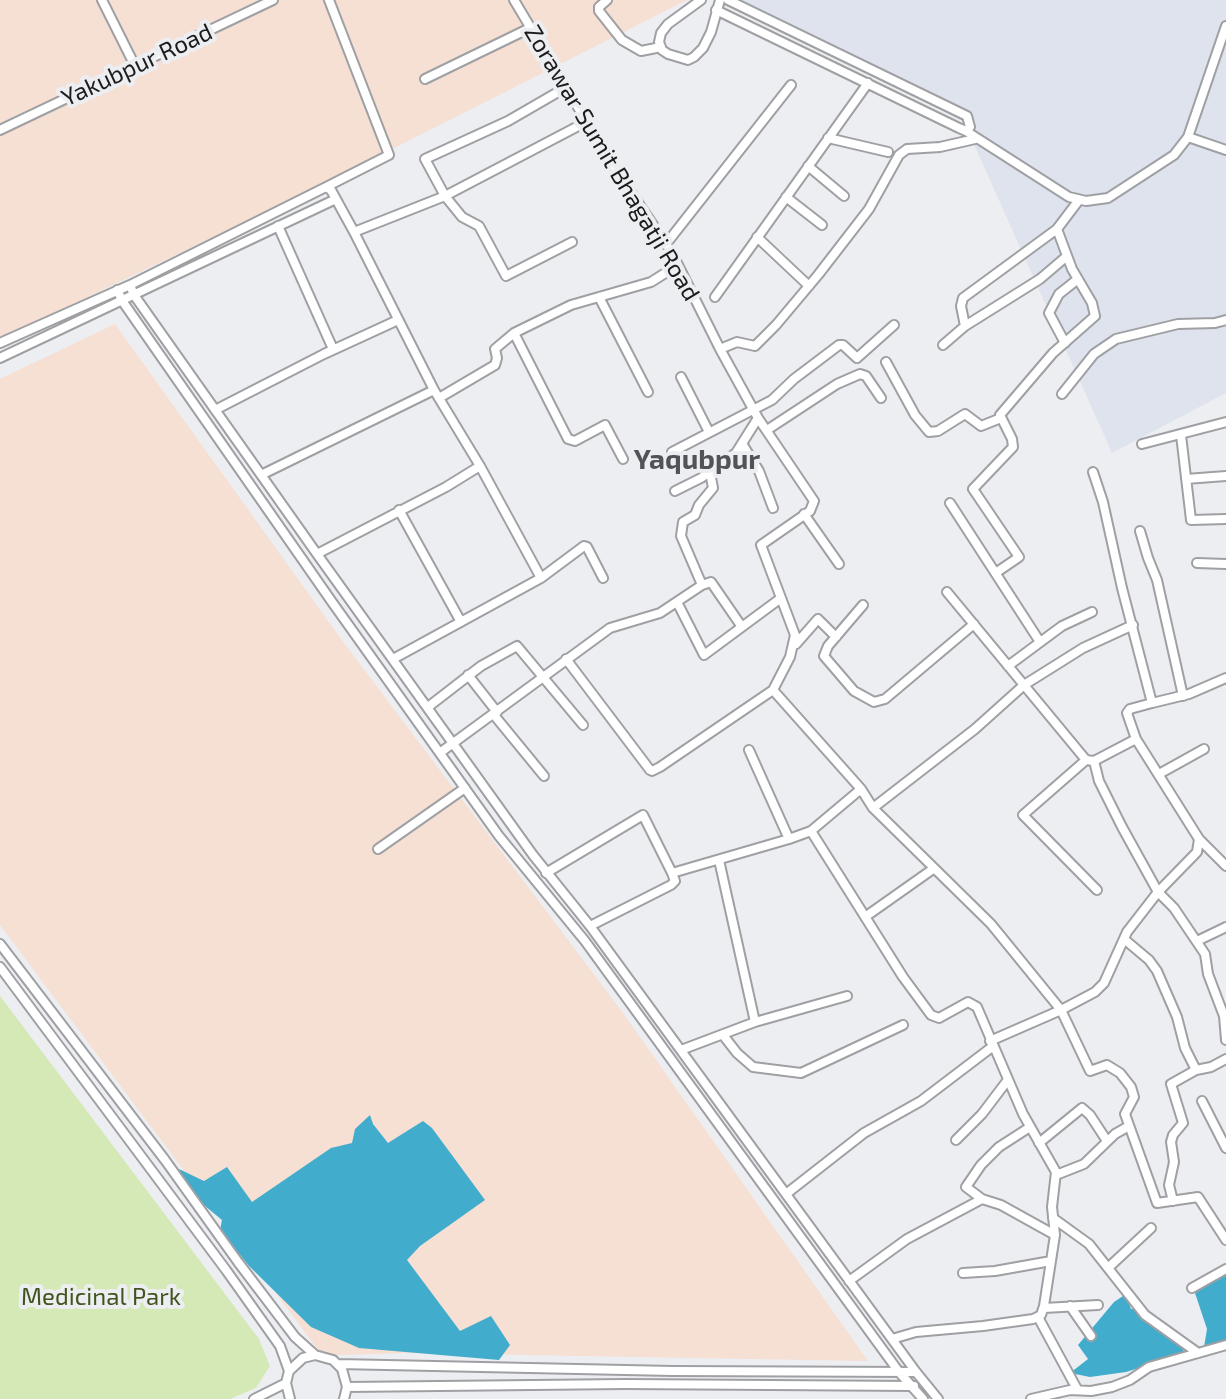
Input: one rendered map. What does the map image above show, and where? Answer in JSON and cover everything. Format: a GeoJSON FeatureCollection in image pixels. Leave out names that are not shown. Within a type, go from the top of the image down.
{"type":"FeatureCollection","features":[{"type":"Feature","properties":{"kind":"street"},"geometry":{"type":"LineString","coordinates":[[102,0],[135,66]]}},
{"type":"Feature","properties":{"kind":"street","name":"Yakubpur Road"},"geometry":{"type":"LineString","coordinates":[[0,130],[273,0]]}},
{"type":"Feature","properties":{"kind":"street"},"geometry":{"type":"LineString","coordinates":[[0,343],[130,285],[389,155],[329,0]]}},
{"type":"Feature","properties":{"kind":"street","name":"Zorawar Sumit Bhagatji Road"},"geometry":{"type":"LineString","coordinates":[[514,0],[586,122],[666,244],[756,414],[814,501],[814,506],[804,514]]}},
{"type":"Feature","properties":{"kind":"street"},"geometry":{"type":"LineString","coordinates":[[607,0],[599,11],[622,40],[641,51],[661,47]]}},
{"type":"Feature","properties":{"kind":"street"},"geometry":{"type":"LineString","coordinates":[[701,0],[668,24],[661,33],[661,47],[678,59],[688,60],[703,48],[720,0]]}},
{"type":"Feature","properties":{"kind":"street"},"geometry":{"type":"LineString","coordinates":[[728,0],[967,116],[971,122],[966,131]]}},
{"type":"Feature","properties":{"kind":"street"},"geometry":{"type":"LineString","coordinates":[[716,10],[966,131],[1069,197],[1086,201],[1108,198],[1174,155],[1188,137],[1226,26]]}},
{"type":"Feature","properties":{"kind":"street"},"geometry":{"type":"LineString","coordinates":[[425,79],[530,28]]}},
{"type":"Feature","properties":{"kind":"street"},"geometry":{"type":"LineString","coordinates":[[715,297],[868,83]]}},
{"type":"Feature","properties":{"kind":"street"},"geometry":{"type":"LineString","coordinates":[[666,244],[791,85]]}},
{"type":"Feature","properties":{"kind":"street"},"geometry":{"type":"LineString","coordinates":[[565,88],[508,121],[425,159],[445,196],[462,217],[479,226],[506,276],[572,242]]}},
{"type":"Feature","properties":{"kind":"street"},"geometry":{"type":"LineString","coordinates":[[354,232],[445,196],[586,122]]}},
{"type":"Feature","properties":{"kind":"street"},"geometry":{"type":"LineString","coordinates":[[1188,137],[1226,150]]}},
{"type":"Feature","properties":{"kind":"street"},"geometry":{"type":"LineString","coordinates":[[828,138],[888,152]]}},
{"type":"Feature","properties":{"kind":"street"},"geometry":{"type":"LineString","coordinates":[[720,349],[737,342],[755,346],[809,286],[869,209],[899,155],[907,149],[940,147],[975,139]]}},
{"type":"Feature","properties":{"kind":"street"},"geometry":{"type":"LineString","coordinates":[[808,166],[844,196]]}},
{"type":"Feature","properties":{"kind":"street"},"geometry":{"type":"LineString","coordinates":[[326,187],[331,190],[354,232],[436,394],[480,466],[541,578]]}},
{"type":"Feature","properties":{"kind":"street"},"geometry":{"type":"LineString","coordinates":[[786,197],[822,225]]}},
{"type":"Feature","properties":{"kind":"street"},"geometry":{"type":"LineString","coordinates":[[0,358],[336,199]]}},
{"type":"Feature","properties":{"kind":"street"},"geometry":{"type":"LineString","coordinates":[[965,326],[961,306],[963,298],[1057,229],[1079,200]]}},
{"type":"Feature","properties":{"kind":"street"},"geometry":{"type":"LineString","coordinates":[[278,226],[333,349]]}},
{"type":"Feature","properties":{"kind":"street"},"geometry":{"type":"LineString","coordinates":[[997,572],[1019,557],[973,489],[1013,447],[1001,418],[1005,407],[1095,316],[1092,303],[1067,256],[1057,229]]}},
{"type":"Feature","properties":{"kind":"street"},"geometry":{"type":"LineString","coordinates":[[757,237],[809,286]]}},
{"type":"Feature","properties":{"kind":"street"},"geometry":{"type":"LineString","coordinates":[[943,345],[965,326],[1040,279],[1067,256]]}},
{"type":"Feature","properties":{"kind":"street"},"geometry":{"type":"LineString","coordinates":[[261,475],[495,365],[495,349],[514,333],[571,305],[651,282],[678,265]]}},
{"type":"Feature","properties":{"kind":"street"},"geometry":{"type":"LineString","coordinates":[[1065,343],[1049,313],[1059,294],[1078,279]]}},
{"type":"Feature","properties":{"kind":"street"},"geometry":{"type":"LineString","coordinates":[[130,285],[215,410],[546,873],[593,930],[926,1387],[938,1399]]}},
{"type":"Feature","properties":{"kind":"street"},"geometry":{"type":"LineString","coordinates":[[117,290],[323,589],[499,836],[585,941],[899,1372],[923,1399]]}},
{"type":"Feature","properties":{"kind":"street"},"geometry":{"type":"LineString","coordinates":[[599,297],[648,392]]}},
{"type":"Feature","properties":{"kind":"street"},"geometry":{"type":"LineString","coordinates":[[215,410],[333,349],[398,320]]}},
{"type":"Feature","properties":{"kind":"street"},"geometry":{"type":"LineString","coordinates":[[1062,394],[1094,354],[1116,339],[1178,324],[1226,320]]}},
{"type":"Feature","properties":{"kind":"street"},"geometry":{"type":"LineString","coordinates":[[672,452],[709,432],[756,414],[794,379],[839,345],[843,345],[856,358],[894,325]]}},
{"type":"Feature","properties":{"kind":"street"},"geometry":{"type":"LineString","coordinates":[[514,333],[568,439],[575,441],[605,425],[623,459]]}},
{"type":"Feature","properties":{"kind":"street"},"geometry":{"type":"LineString","coordinates":[[886,362],[915,415],[929,432],[938,431],[965,414],[981,426],[1001,418]]}},
{"type":"Feature","properties":{"kind":"street"},"geometry":{"type":"LineString","coordinates":[[767,430],[837,384],[860,374],[866,376],[881,398]]}},
{"type":"Feature","properties":{"kind":"street"},"geometry":{"type":"LineString","coordinates":[[681,377],[709,432]]}},
{"type":"Feature","properties":{"kind":"street"},"geometry":{"type":"LineString","coordinates":[[675,491],[736,453],[743,445],[756,414]]}},
{"type":"Feature","properties":{"kind":"street"},"geometry":{"type":"LineString","coordinates":[[1142,444],[1226,422]]}},
{"type":"Feature","properties":{"kind":"street"},"geometry":{"type":"LineString","coordinates":[[1181,435],[1191,520],[1226,519]]}},
{"type":"Feature","properties":{"kind":"street"},"geometry":{"type":"LineString","coordinates":[[743,445],[759,471],[773,508]]}},
{"type":"Feature","properties":{"kind":"street"},"geometry":{"type":"LineString","coordinates":[[317,554],[480,466]]}},
{"type":"Feature","properties":{"kind":"street"},"geometry":{"type":"LineString","coordinates":[[702,585],[681,536],[683,522],[695,515],[713,488],[710,472]]}},
{"type":"Feature","properties":{"kind":"street"},"geometry":{"type":"LineString","coordinates":[[1093,472],[1152,703]]}},
{"type":"Feature","properties":{"kind":"street"},"geometry":{"type":"LineString","coordinates":[[1186,479],[1226,476]]}},
{"type":"Feature","properties":{"kind":"street"},"geometry":{"type":"LineString","coordinates":[[950,503],[1040,642]]}},
{"type":"Feature","properties":{"kind":"street"},"geometry":{"type":"LineString","coordinates":[[399,510],[461,622]]}},
{"type":"Feature","properties":{"kind":"street"},"geometry":{"type":"LineString","coordinates":[[566,659],[652,771],[773,690],[793,647],[795,635],[761,545],[804,514],[839,564]]}},
{"type":"Feature","properties":{"kind":"street"},"geometry":{"type":"LineString","coordinates":[[1140,531],[1157,580],[1183,696]]}},
{"type":"Feature","properties":{"kind":"street"},"geometry":{"type":"LineString","coordinates":[[393,659],[541,578],[585,546],[603,578]]}},
{"type":"Feature","properties":{"kind":"street"},"geometry":{"type":"LineString","coordinates":[[1197,563],[1226,564]]}},
{"type":"Feature","properties":{"kind":"street"},"geometry":{"type":"LineString","coordinates":[[441,752],[610,628],[660,613],[702,585],[711,582],[742,627]]}},
{"type":"Feature","properties":{"kind":"street"},"geometry":{"type":"LineString","coordinates":[[947,592],[1090,760],[1158,892],[1174,908],[1207,960],[1208,974],[1222,994],[1226,1040]]}},
{"type":"Feature","properties":{"kind":"street"},"geometry":{"type":"LineString","coordinates":[[677,602],[704,655],[781,598]]}},
{"type":"Feature","properties":{"kind":"street"},"geometry":{"type":"LineString","coordinates":[[863,605],[824,656],[854,691],[874,702],[885,699],[974,624]]}},
{"type":"Feature","properties":{"kind":"street"},"geometry":{"type":"LineString","coordinates":[[1008,666],[1062,626],[1092,612]]}},
{"type":"Feature","properties":{"kind":"street"},"geometry":{"type":"LineString","coordinates":[[793,647],[818,619],[836,637]]}},
{"type":"Feature","properties":{"kind":"street"},"geometry":{"type":"LineString","coordinates":[[873,808],[975,729],[1024,685],[1083,648],[1133,625]]}},
{"type":"Feature","properties":{"kind":"street"},"geometry":{"type":"LineString","coordinates":[[428,707],[468,675],[517,646],[583,725]]}},
{"type":"Feature","properties":{"kind":"street"},"geometry":{"type":"LineString","coordinates":[[468,675],[544,776]]}},
{"type":"Feature","properties":{"kind":"street"},"geometry":{"type":"LineString","coordinates":[[1226,678],[1183,696],[1130,709],[1127,713],[1136,739],[1199,839],[1226,866]]}},
{"type":"Feature","properties":{"kind":"street"},"geometry":{"type":"LineString","coordinates":[[773,690],[861,789],[873,808],[991,924],[1061,1010],[1090,1071],[1107,1065],[1120,1073],[1131,1087],[1134,1097],[1125,1114],[1159,1204],[1198,1197],[1226,1240]]}},
{"type":"Feature","properties":{"kind":"street"},"geometry":{"type":"LineString","coordinates":[[1097,890],[1023,815],[1090,760],[1136,739]]}},
{"type":"Feature","properties":{"kind":"street"},"geometry":{"type":"LineString","coordinates":[[1159,774],[1204,749]]}},
{"type":"Feature","properties":{"kind":"street"},"geometry":{"type":"LineString","coordinates":[[749,750],[789,839]]}},
{"type":"Feature","properties":{"kind":"street"},"geometry":{"type":"LineString","coordinates":[[378,849],[465,788]]}},
{"type":"Feature","properties":{"kind":"street"},"geometry":{"type":"LineString","coordinates":[[672,873],[811,831],[861,789]]}},
{"type":"Feature","properties":{"kind":"street"},"geometry":{"type":"LineString","coordinates":[[546,873],[643,815],[675,880],[593,930],[585,941]]}},
{"type":"Feature","properties":{"kind":"street"},"geometry":{"type":"LineString","coordinates":[[811,831],[924,1010],[939,1018],[965,1003],[977,1007],[1007,1081],[1056,1175],[1052,1204],[1055,1235],[1044,1308],[1038,1317],[916,1332],[892,1339]]}},
{"type":"Feature","properties":{"kind":"street"},"geometry":{"type":"LineString","coordinates":[[786,1194],[864,1133],[921,1101],[991,1044],[1095,992],[1104,983],[1124,939],[1158,892],[1197,852],[1199,839]]}},
{"type":"Feature","properties":{"kind":"street"},"geometry":{"type":"LineString","coordinates":[[719,860],[755,1022]]}},
{"type":"Feature","properties":{"kind":"street"},"geometry":{"type":"LineString","coordinates":[[865,917],[933,869]]}},
{"type":"Feature","properties":{"kind":"street"},"geometry":{"type":"LineString","coordinates":[[1197,941],[1226,927]]}},
{"type":"Feature","properties":{"kind":"street"},"geometry":{"type":"LineString","coordinates":[[1124,939],[1157,971],[1196,1070]]}},
{"type":"Feature","properties":{"kind":"street"},"geometry":{"type":"LineString","coordinates":[[0,944],[295,1337],[315,1355]]}},
{"type":"Feature","properties":{"kind":"street"},"geometry":{"type":"LineString","coordinates":[[0,967],[221,1263],[280,1346],[289,1371]]}},
{"type":"Feature","properties":{"kind":"street"},"geometry":{"type":"LineString","coordinates":[[681,1050],[755,1022],[847,996]]}},
{"type":"Feature","properties":{"kind":"street"},"geometry":{"type":"LineString","coordinates":[[723,1035],[753,1067],[801,1073],[903,1025]]}},
{"type":"Feature","properties":{"kind":"street"},"geometry":{"type":"LineString","coordinates":[[1173,1201],[1169,1185],[1174,1162],[1171,1142],[1183,1123],[1171,1084],[1196,1070],[1226,1059]]}},
{"type":"Feature","properties":{"kind":"street"},"geometry":{"type":"LineString","coordinates":[[956,1140],[982,1114],[1007,1081]]}},
{"type":"Feature","properties":{"kind":"street"},"geometry":{"type":"LineString","coordinates":[[1202,1101],[1226,1148]]}},
{"type":"Feature","properties":{"kind":"street"},"geometry":{"type":"LineString","coordinates":[[1039,1143],[1082,1108],[1107,1141]]}},
{"type":"Feature","properties":{"kind":"street"},"geometry":{"type":"LineString","coordinates":[[1056,1175],[1081,1166],[1107,1141],[1129,1126]]}},
{"type":"Feature","properties":{"kind":"street"},"geometry":{"type":"LineString","coordinates":[[1030,1127],[999,1147],[966,1187],[982,1199],[1001,1205],[1055,1235]]}},
{"type":"Feature","properties":{"kind":"street"},"geometry":{"type":"LineString","coordinates":[[849,1281],[907,1239],[982,1199]]}},
{"type":"Feature","properties":{"kind":"street"},"geometry":{"type":"LineString","coordinates":[[1053,1218],[1084,1239],[1145,1315],[1198,1353]]}},
{"type":"Feature","properties":{"kind":"street"},"geometry":{"type":"LineString","coordinates":[[1109,1267],[1151,1228]]}},
{"type":"Feature","properties":{"kind":"street"},"geometry":{"type":"LineString","coordinates":[[963,1273],[1051,1261]]}},
{"type":"Feature","properties":{"kind":"street"},"geometry":{"type":"LineString","coordinates":[[1192,1288],[1226,1269]]}},
{"type":"Feature","properties":{"kind":"street"},"geometry":{"type":"LineString","coordinates":[[1044,1308],[1098,1305]]}},
{"type":"Feature","properties":{"kind":"street"},"geometry":{"type":"LineString","coordinates":[[1070,1306],[1091,1336]]}},
{"type":"Feature","properties":{"kind":"street"},"geometry":{"type":"LineString","coordinates":[[1038,1317],[1077,1389]]}},
{"type":"Feature","properties":{"kind":"street"},"geometry":{"type":"LineString","coordinates":[[1031,1399],[1077,1389],[1091,1391],[1112,1387],[1130,1380],[1145,1368],[1226,1345]]}},
{"type":"Feature","properties":{"kind":"street"},"geometry":{"type":"LineString","coordinates":[[290,1399],[286,1383],[289,1371],[297,1361],[315,1355],[328,1357],[345,1374],[347,1387],[344,1399]]}},
{"type":"Feature","properties":{"kind":"street"},"geometry":{"type":"LineString","coordinates":[[338,1364],[916,1372]]}},
{"type":"Feature","properties":{"kind":"street"},"geometry":{"type":"LineString","coordinates":[[254,1399],[286,1383]]}},
{"type":"Feature","properties":{"kind":"street"},"geometry":{"type":"LineString","coordinates":[[347,1387],[625,1384],[926,1387]]}},
{"type":"Feature","properties":{"kind":"shaded area"},"geometry":{"type":"Polygon","coordinates":[[[0,0],[687,0],[309,191],[0,339],[0,0]]]}},
{"type":"Feature","properties":{"kind":"shaded area"},"geometry":{"type":"Polygon","coordinates":[[[737,0],[1226,0],[1226,393],[1112,453],[964,122],[737,0]]]}},
{"type":"Feature","properties":{"kind":"shaded area"},"geometry":{"type":"Polygon","coordinates":[[[115,324],[338,635],[623,1013],[868,1361],[407,1353],[338,1355],[325,1359],[0,925],[0,379],[115,324]]]}},
{"type":"Feature","properties":{"kind":"green space","name":"Medicinal Park"},"geometry":{"type":"Polygon","coordinates":[[[0,996],[259,1339],[270,1366],[256,1388],[230,1399],[0,1399],[0,996]]]}},
{"type":"Feature","properties":{"kind":"water"},"geometry":{"type":"Polygon","coordinates":[[[370,1115],[388,1143],[423,1121],[432,1128],[485,1200],[420,1246],[407,1260],[460,1331],[491,1316],[510,1345],[499,1360],[359,1348],[311,1327],[249,1266],[220,1230],[222,1220],[188,1192],[179,1169],[204,1181],[227,1167],[252,1202],[331,1148],[352,1143],[355,1129],[370,1115]]]}},
{"type":"Feature","properties":{"kind":"water"},"geometry":{"type":"Polygon","coordinates":[[[1226,1274],[1226,1342],[1204,1347],[1207,1329],[1195,1293],[1226,1274]]]}},
{"type":"Feature","properties":{"kind":"water"},"geometry":{"type":"Polygon","coordinates":[[[1126,1294],[1131,1309],[1140,1308],[1185,1348],[1181,1355],[1126,1372],[1090,1377],[1070,1373],[1088,1359],[1078,1345],[1114,1302],[1126,1294]]]}},
{"type":"Feature","properties":{"kind":"district","name":"Yaqubpur"},"geometry":{"type":"Point","coordinates":[697,460]}}]}
